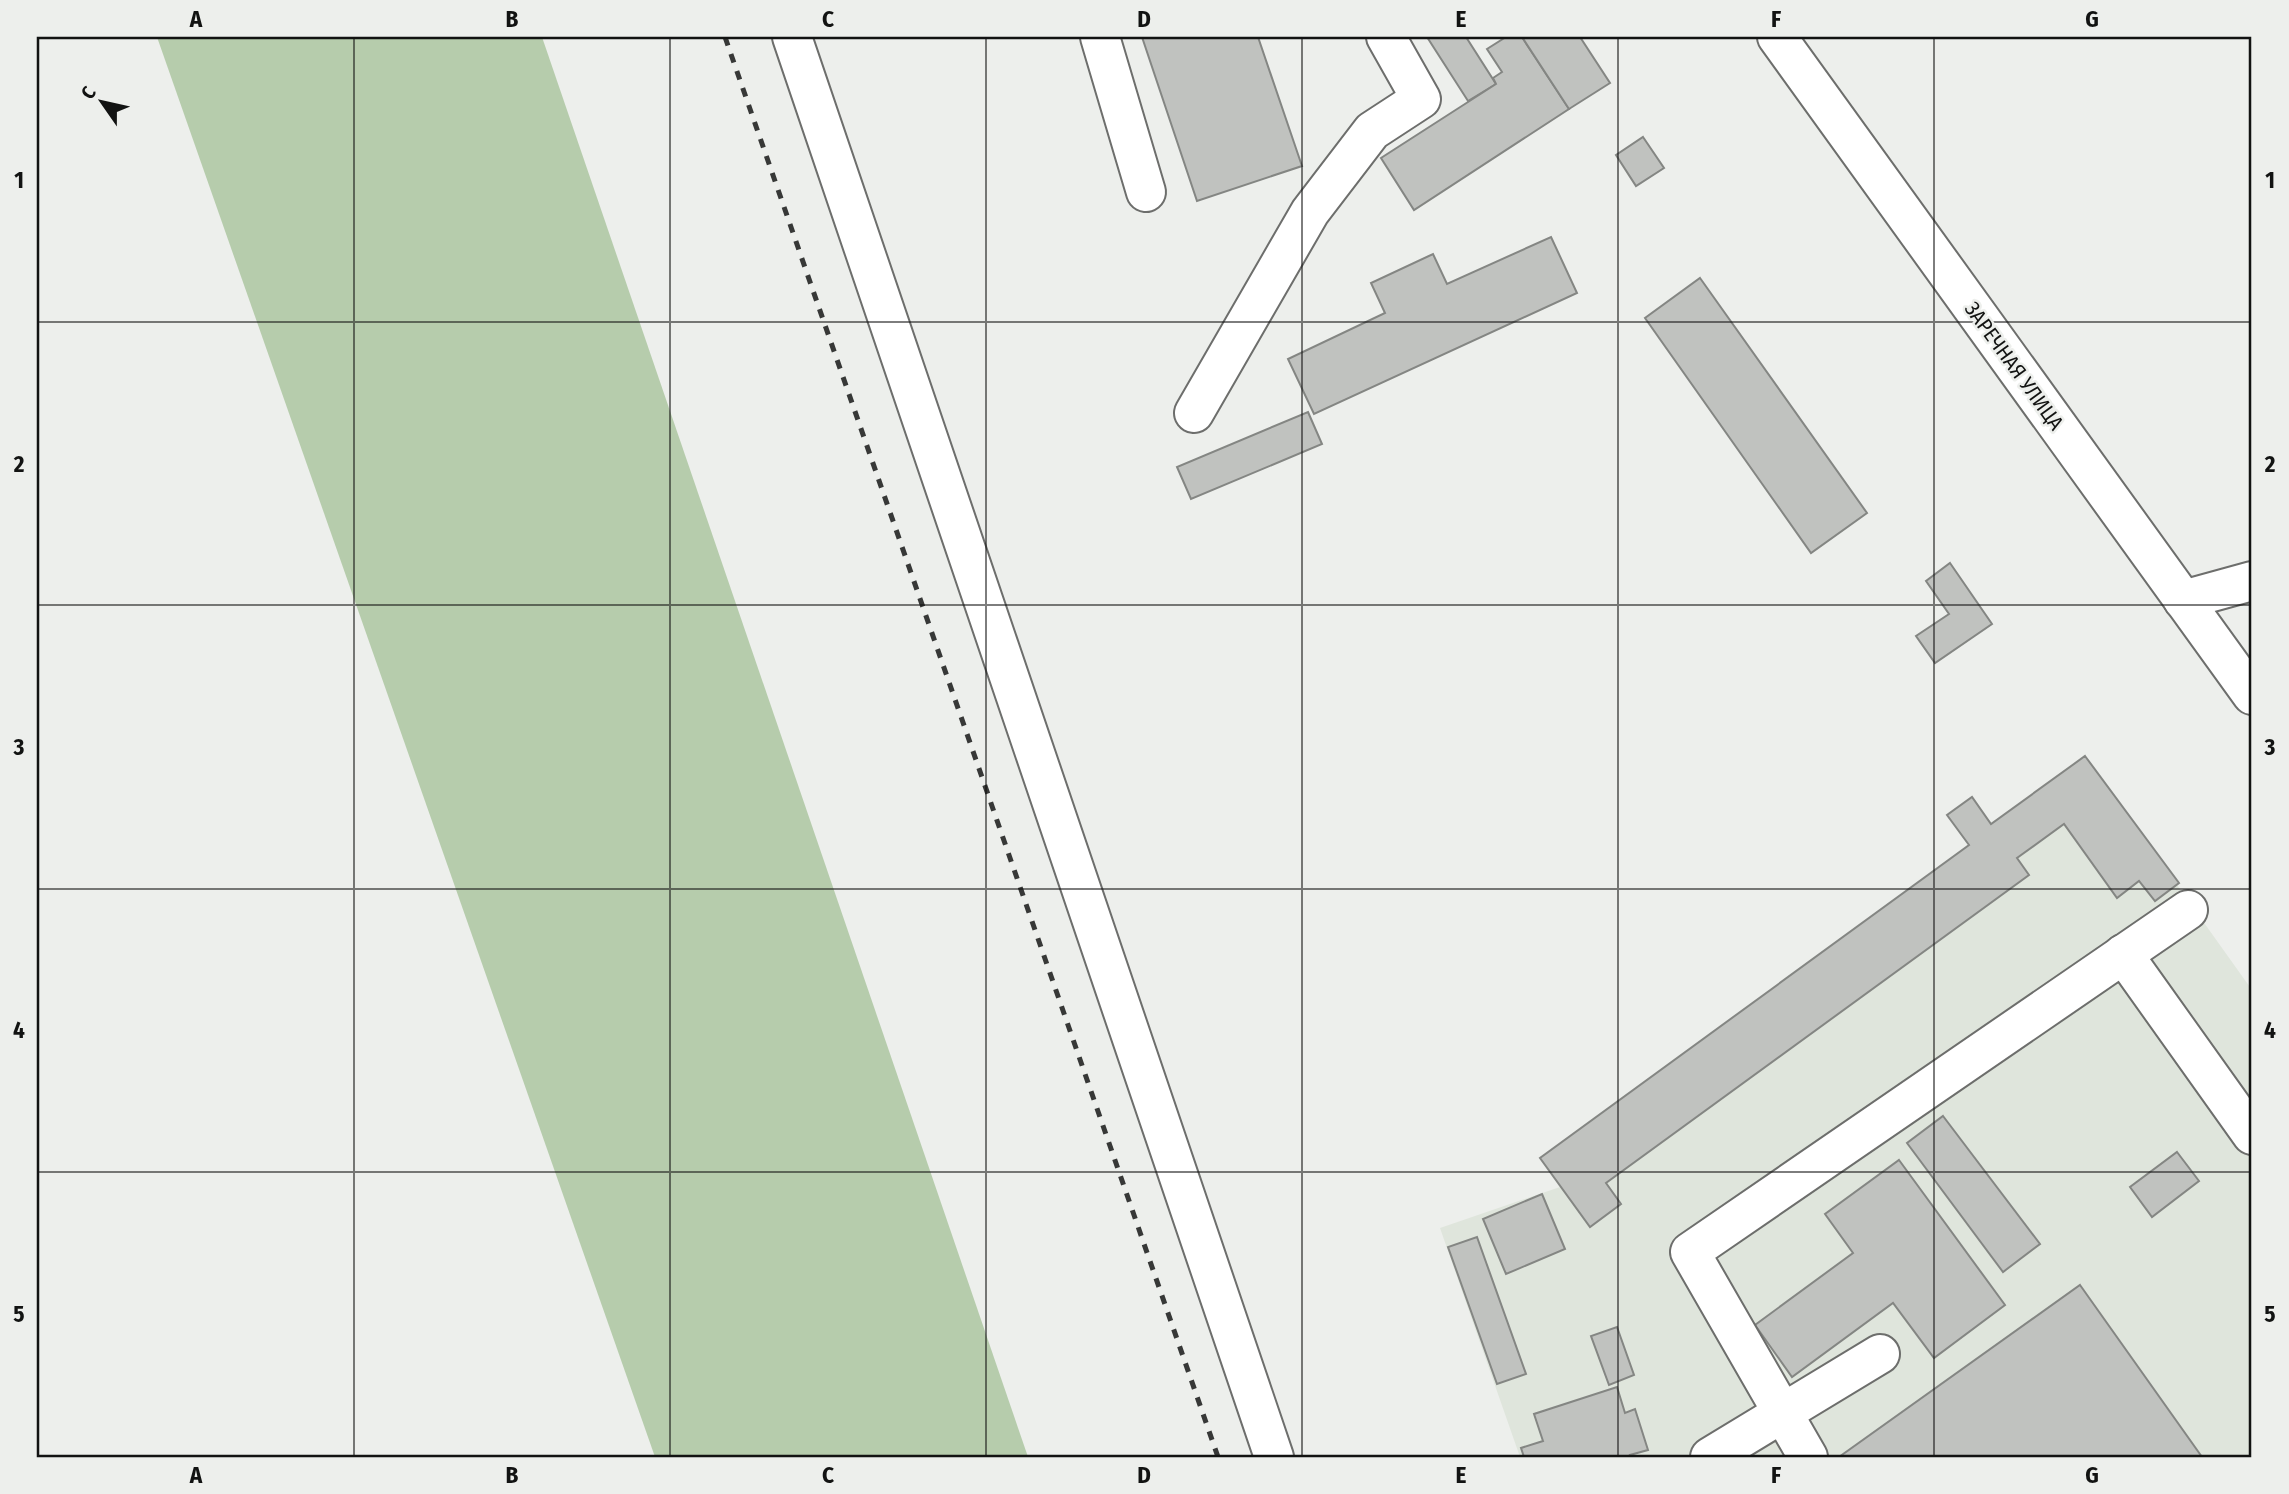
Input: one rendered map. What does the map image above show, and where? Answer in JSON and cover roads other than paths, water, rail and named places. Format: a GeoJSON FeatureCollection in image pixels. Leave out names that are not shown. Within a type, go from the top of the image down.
{"type":"FeatureCollection","features":[{"type":"Feature","properties":{"kind":"street"},"geometry":{"type":"LineString","coordinates":[[792,37],[1274,1457]]}},
{"type":"Feature","properties":{"kind":"street"},"geometry":{"type":"LineString","coordinates":[[1100,37],[1146,192]]}},
{"type":"Feature","properties":{"kind":"street"},"geometry":{"type":"LineString","coordinates":[[1194,413],[1310,212],[1372,131],[1421,99],[1386,37]]}},
{"type":"Feature","properties":{"kind":"street","name":"ЗАРЕЧНАЯ УЛИЦА"},"geometry":{"type":"LineString","coordinates":[[1777,37],[2252,695]]}},
{"type":"Feature","properties":{"kind":"street"},"geometry":{"type":"LineString","coordinates":[[2183,600],[2252,580]]}},
{"type":"Feature","properties":{"kind":"street"},"geometry":{"type":"LineString","coordinates":[[1808,1457],[1690,1252],[2188,910]]}},
{"type":"Feature","properties":{"kind":"street"},"geometry":{"type":"LineString","coordinates":[[2123,954],[2252,1135]]}},
{"type":"Feature","properties":{"kind":"street"},"geometry":{"type":"LineString","coordinates":[[1710,1457],[1880,1354]]}},
{"type":"Feature","properties":{"kind":"railway"},"geometry":{"type":"LineString","coordinates":[[725,37],[1218,1457]]}}]}
